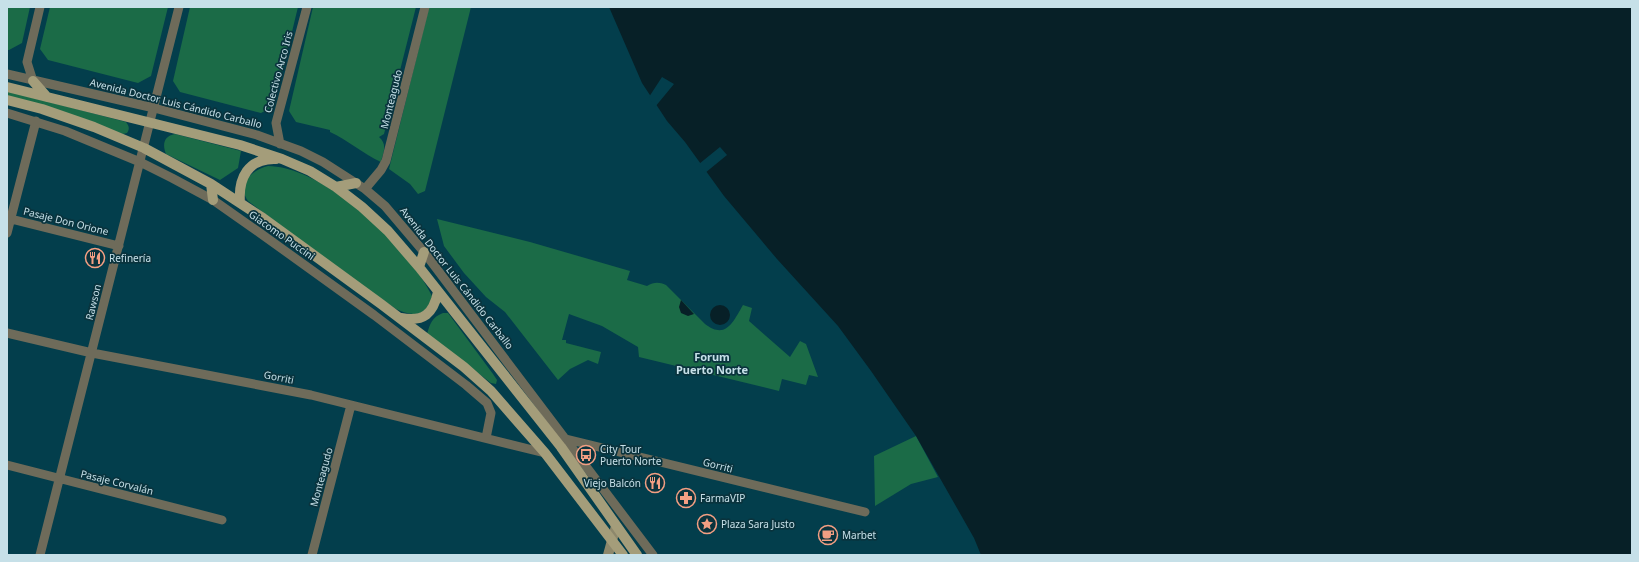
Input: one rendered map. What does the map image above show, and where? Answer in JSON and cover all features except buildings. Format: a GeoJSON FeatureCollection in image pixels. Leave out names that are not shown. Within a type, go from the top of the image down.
{"type":"FeatureCollection","features":[{"type":"Feature","properties":{"kind":"main road"},"geometry":{"type":"LineString","coordinates":[[33,81],[48,97]]}},
{"type":"Feature","properties":{"kind":"main road"},"geometry":{"type":"LineString","coordinates":[[7,87],[240,145],[282,159],[310,171],[336,187],[362,207],[388,231],[419,267],[561,447],[637,555]]}},
{"type":"Feature","properties":{"kind":"main road"},"geometry":{"type":"LineString","coordinates":[[7,100],[57,114],[94,127],[144,148],[211,184],[240,203],[399,318],[464,367],[491,391],[545,453],[623,555]]}},
{"type":"Feature","properties":{"kind":"main road"},"geometry":{"type":"LineString","coordinates":[[240,203],[239,188],[244,174],[254,164],[268,158],[282,159]]}},
{"type":"Feature","properties":{"kind":"main road"},"geometry":{"type":"LineString","coordinates":[[336,187],[356,183]]}},
{"type":"Feature","properties":{"kind":"main road"},"geometry":{"type":"LineString","coordinates":[[211,184],[213,200]]}},
{"type":"Feature","properties":{"kind":"main road"},"geometry":{"type":"LineString","coordinates":[[419,267],[424,252]]}},
{"type":"Feature","properties":{"kind":"main road"},"geometry":{"type":"LineString","coordinates":[[399,318],[413,320],[426,316],[435,305],[438,292]]}},
{"type":"Feature","properties":{"kind":"main road"},"geometry":{"type":"LineString","coordinates":[[608,555],[616,526]]}},
{"type":"Feature","properties":{"kind":"street"},"geometry":{"type":"LineString","coordinates":[[33,81],[27,62],[40,7]]}},
{"type":"Feature","properties":{"kind":"street","name":"Rawson"},"geometry":{"type":"LineString","coordinates":[[40,555],[179,7]]}},
{"type":"Feature","properties":{"kind":"street","name":"Colectivo Arco Iris"},"geometry":{"type":"LineString","coordinates":[[280,144],[276,123],[307,7]]}},
{"type":"Feature","properties":{"kind":"street","name":"Monteagudo"},"geometry":{"type":"LineString","coordinates":[[365,189],[381,170],[386,161],[425,7]]}},
{"type":"Feature","properties":{"kind":"street","name":"Avenida Doctor Luis Cándido Carballo"},"geometry":{"type":"LineString","coordinates":[[7,74],[154,108],[257,135],[301,151],[323,162],[365,189],[385,206],[424,252],[653,555]]}},
{"type":"Feature","properties":{"kind":"street","name":"Giacomo Puccini"},"geometry":{"type":"LineString","coordinates":[[7,112],[96,143],[140,162],[213,200],[374,315],[466,385],[487,403],[491,413],[486,438]]}},
{"type":"Feature","properties":{"kind":"street"},"geometry":{"type":"LineString","coordinates":[[7,233],[9,218],[36,121]]}},
{"type":"Feature","properties":{"kind":"street","name":"Pasaje Don Orione"},"geometry":{"type":"LineString","coordinates":[[9,218],[119,246]]}},
{"type":"Feature","properties":{"kind":"street","name":"Gorriti"},"geometry":{"type":"LineString","coordinates":[[7,333],[92,353],[311,395],[545,453]]}},
{"type":"Feature","properties":{"kind":"street","name":"Monteagudo"},"geometry":{"type":"LineString","coordinates":[[312,555],[351,405]]}},
{"type":"Feature","properties":{"kind":"street","name":"Gorriti"},"geometry":{"type":"LineString","coordinates":[[566,439],[865,512]]}},
{"type":"Feature","properties":{"kind":"street","name":"Pasaje Corvalán"},"geometry":{"type":"LineString","coordinates":[[7,465],[222,520]]}},
{"type":"Feature","properties":{"kind":"street"},"geometry":{"type":"LineString","coordinates":[[616,526],[620,511]]}},
{"type":"Feature","properties":{"kind":"green space"},"geometry":{"type":"Polygon","coordinates":[[[7,7],[30,7],[22,43],[9,50],[7,50],[7,7]]]}},
{"type":"Feature","properties":{"kind":"green space"},"geometry":{"type":"Polygon","coordinates":[[[50,7],[168,7],[151,76],[138,83],[48,60],[40,49],[50,7]]]}},
{"type":"Feature","properties":{"kind":"green space"},"geometry":{"type":"Polygon","coordinates":[[[190,7],[298,7],[274,106],[261,113],[180,92],[173,81],[190,7]]]}},
{"type":"Feature","properties":{"kind":"green space"},"geometry":{"type":"Polygon","coordinates":[[[313,7],[416,7],[384,134],[379,137],[384,146],[381,162],[330,132],[330,130],[296,122],[289,111],[313,7]]]}},
{"type":"Feature","properties":{"kind":"green space"},"geometry":{"type":"Polygon","coordinates":[[[429,7],[471,7],[425,191],[418,194],[410,184],[389,169],[429,7]]]}},
{"type":"Feature","properties":{"kind":"green space"},"geometry":{"type":"Polygon","coordinates":[[[7,91],[126,122],[129,130],[127,133],[123,134],[7,96],[7,91]]]}},
{"type":"Feature","properties":{"kind":"green space"},"geometry":{"type":"Polygon","coordinates":[[[175,134],[241,151],[238,168],[220,180],[166,154],[164,147],[165,141],[168,137],[175,134]]]}},
{"type":"Feature","properties":{"kind":"green space"},"geometry":{"type":"Polygon","coordinates":[[[268,166],[291,170],[315,180],[339,195],[363,213],[404,255],[420,276],[432,296],[427,308],[413,314],[396,309],[336,267],[248,201],[245,195],[245,184],[251,174],[268,166]]]}},
{"type":"Feature","properties":{"kind":"green space"},"geometry":{"type":"Polygon","coordinates":[[[437,219],[530,242],[630,271],[627,280],[647,286],[661,283],[666,285],[705,324],[718,330],[724,330],[732,323],[743,305],[752,308],[749,321],[790,357],[800,341],[806,344],[818,377],[809,375],[806,385],[782,379],[779,391],[639,357],[638,347],[602,326],[569,314],[562,340],[566,340],[566,343],[601,352],[598,364],[588,360],[570,369],[558,380],[505,312],[486,297],[464,273],[444,246],[437,219]]]}},
{"type":"Feature","properties":{"kind":"green space"},"geometry":{"type":"Polygon","coordinates":[[[443,313],[448,313],[493,374],[497,380],[496,384],[491,383],[427,334],[432,321],[443,313]]]}},
{"type":"Feature","properties":{"kind":"green space"},"geometry":{"type":"Polygon","coordinates":[[[916,436],[938,477],[911,484],[875,506],[874,456],[916,436]]]}},
{"type":"Feature","properties":{"kind":"water"},"geometry":{"type":"Polygon","coordinates":[[[609,7],[1632,7],[1632,555],[981,555],[974,538],[916,436],[871,371],[838,326],[777,259],[724,196],[685,142],[667,121],[642,83],[609,7]]]}},
{"type":"Feature","properties":{"kind":"water"},"geometry":{"type":"Polygon","coordinates":[[[681,300],[694,314],[688,316],[681,313],[679,307],[681,300]]]}},
{"type":"Feature","properties":{"kind":"water"},"geometry":{"type":"Polygon","coordinates":[[[720,305],[727,308],[730,315],[727,322],[720,325],[713,322],[710,315],[713,308],[720,305]]]}},
{"type":"Feature","properties":{"kind":"pier"},"geometry":{"type":"Polygon","coordinates":[[[662,77],[674,84],[655,107],[649,97],[662,77]]]}},
{"type":"Feature","properties":{"kind":"pier"},"geometry":{"type":"Polygon","coordinates":[[[720,147],[727,155],[705,173],[699,164],[720,147]]]}},
{"type":"Feature","properties":{"kind":"place","name":"Refinería"},"geometry":{"type":"Point","coordinates":[95,258]}},
{"type":"Feature","properties":{"kind":"place","name":"City Tour Puerto Norte"},"geometry":{"type":"Point","coordinates":[586,455]}},
{"type":"Feature","properties":{"kind":"place","name":"Viejo Balcón"},"geometry":{"type":"Point","coordinates":[655,483]}},
{"type":"Feature","properties":{"kind":"place","name":"FarmaVIP"},"geometry":{"type":"Point","coordinates":[686,498]}},
{"type":"Feature","properties":{"kind":"place","name":"Plaza Sara Justo"},"geometry":{"type":"Point","coordinates":[707,524]}},
{"type":"Feature","properties":{"kind":"place","name":"Marbet"},"geometry":{"type":"Point","coordinates":[828,535]}},
{"type":"Feature","properties":{"kind":"district","name":"Forum Puerto Norte"},"geometry":{"type":"Point","coordinates":[712,363]}}]}
